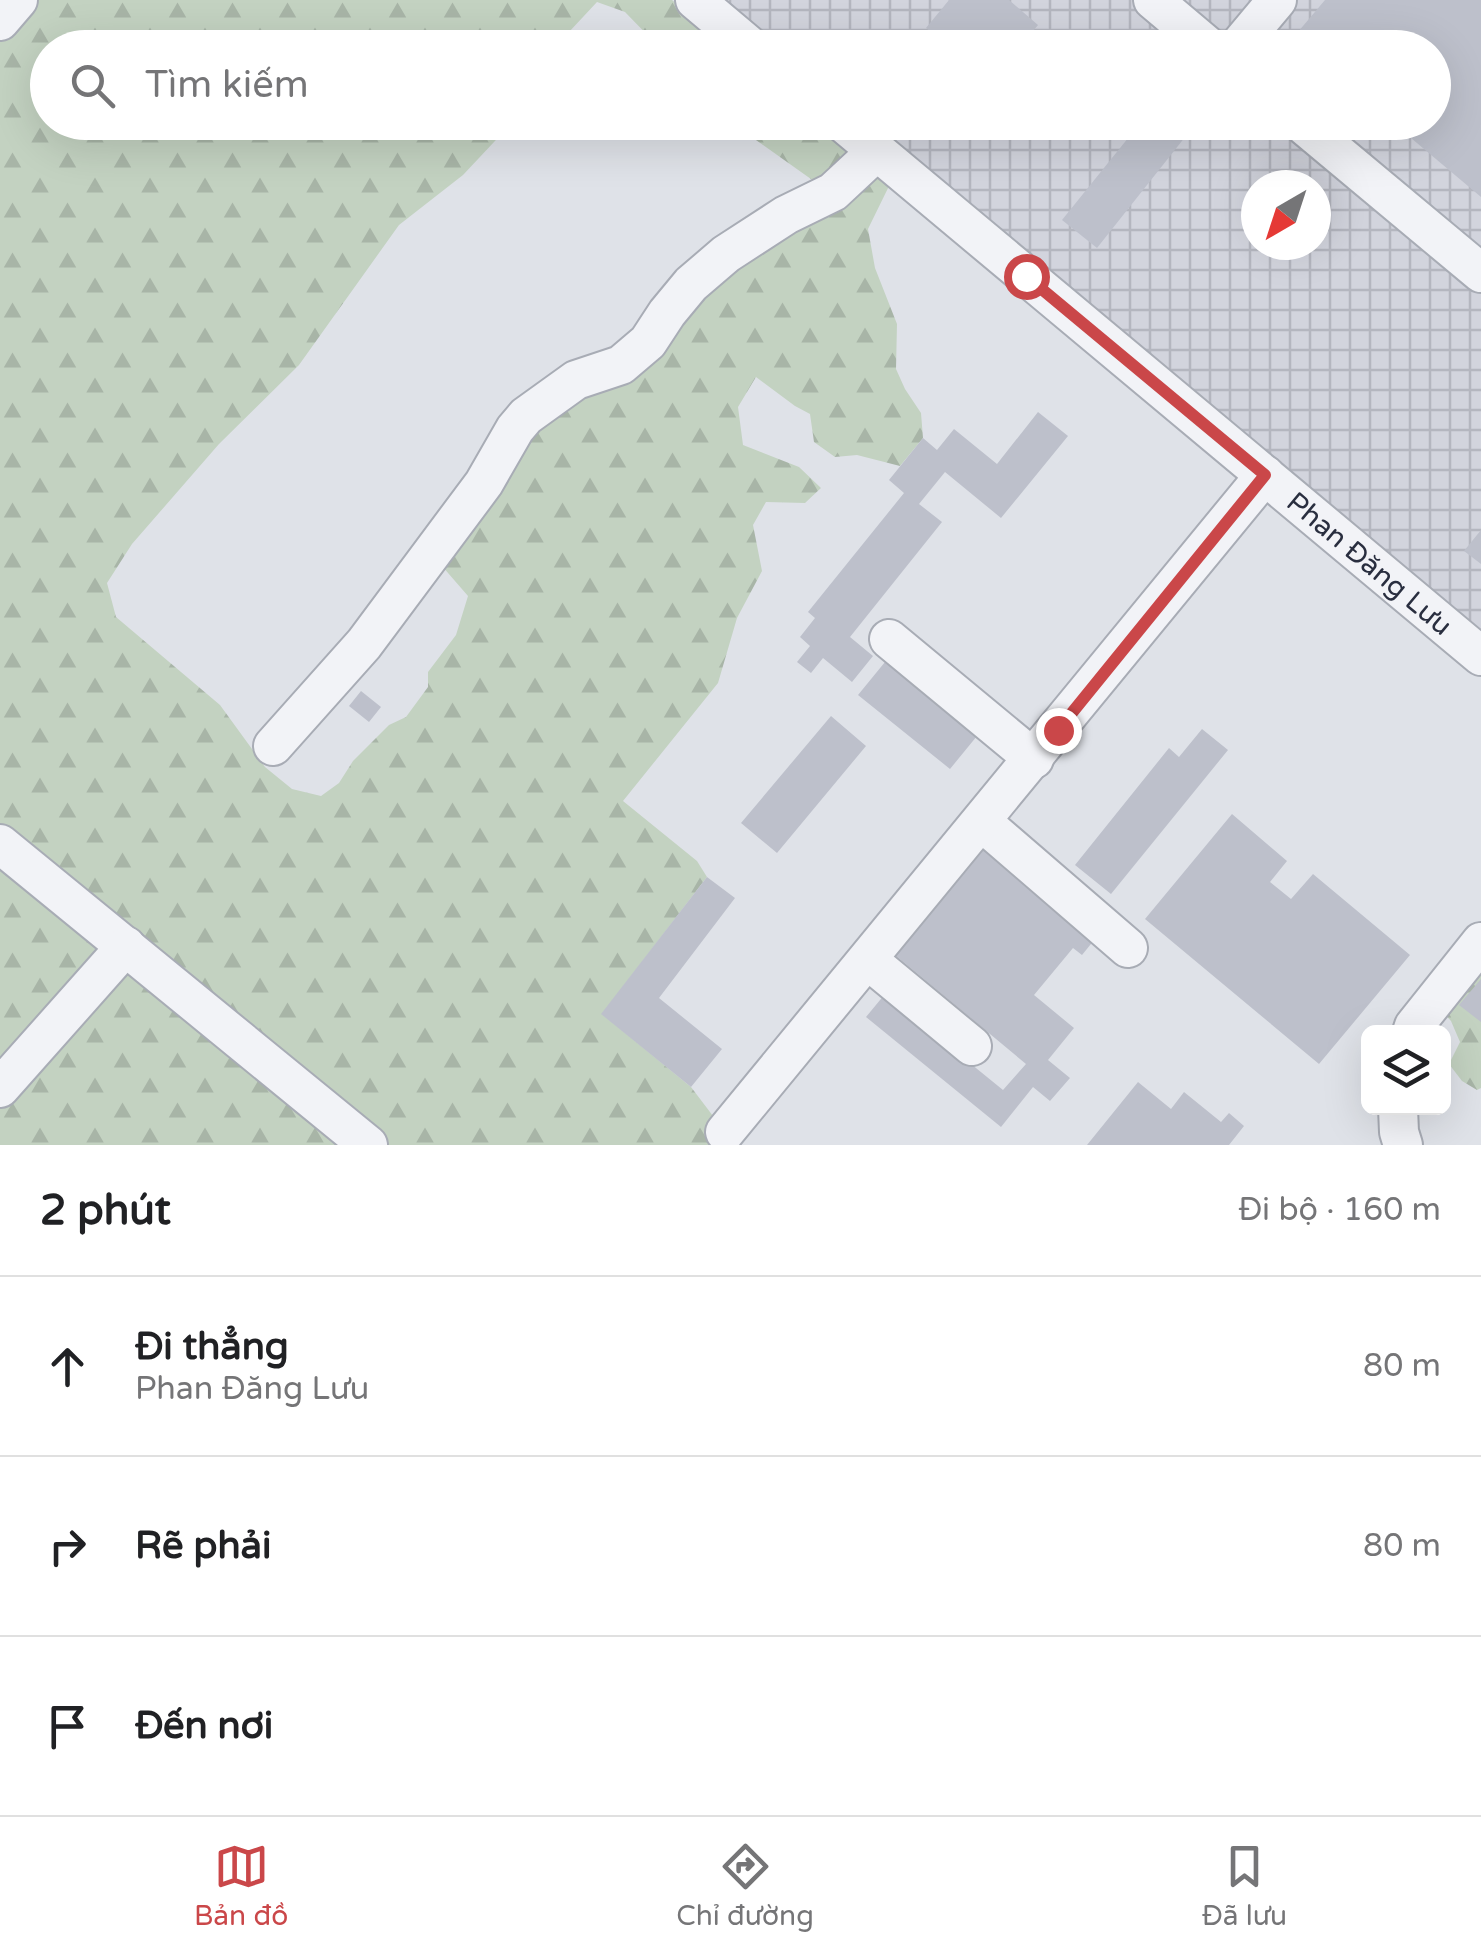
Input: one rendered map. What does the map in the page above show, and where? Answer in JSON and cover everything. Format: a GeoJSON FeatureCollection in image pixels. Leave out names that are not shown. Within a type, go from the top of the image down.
{"type":"FeatureCollection","features":[{"type":"Feature","properties":{"kind":"street"},"geometry":{"type":"LineString","coordinates":[[0,21],[18,0]]}},
{"type":"Feature","properties":{"kind":"street"},"geometry":{"type":"LineString","coordinates":[[696,0],[731,30]]}},
{"type":"Feature","properties":{"kind":"street"},"geometry":{"type":"LineString","coordinates":[[1153,0],[1189,30]]}},
{"type":"Feature","properties":{"kind":"street"},"geometry":{"type":"LineString","coordinates":[[1252,30],[1277,0]]}},
{"type":"Feature","properties":{"kind":"street","name":"Phan Đăng Lưu"},"geometry":{"type":"LineString","coordinates":[[864,140],[1481,656]]}},
{"type":"Feature","properties":{"kind":"street"},"geometry":{"type":"LineString","coordinates":[[1322,140],[1481,272]]}},
{"type":"Feature","properties":{"kind":"street"},"geometry":{"type":"LineString","coordinates":[[274,746],[364,644],[484,483],[514,429],[526,416],[576,380],[621,365],[648,342],[691,284],[726,254],[786,215],[833,192],[877,151]]}},
{"type":"Feature","properties":{"kind":"street"},"geometry":{"type":"LineString","coordinates":[[726,1132],[1265,475]]}},
{"type":"Feature","properties":{"kind":"street"},"geometry":{"type":"LineString","coordinates":[[888,639],[1034,758]]}},
{"type":"Feature","properties":{"kind":"street"},"geometry":{"type":"LineString","coordinates":[[982,822],[1128,948]]}},
{"type":"Feature","properties":{"kind":"street"},"geometry":{"type":"LineString","coordinates":[[0,844],[368,1145]]}},
{"type":"Feature","properties":{"kind":"street"},"geometry":{"type":"LineString","coordinates":[[1416,1025],[1481,942]]}},
{"type":"Feature","properties":{"kind":"street"},"geometry":{"type":"LineString","coordinates":[[0,1088],[126,946]]}},
{"type":"Feature","properties":{"kind":"street"},"geometry":{"type":"LineString","coordinates":[[868,960],[972,1046]]}},
{"type":"Feature","properties":{"kind":"shaded area"},"geometry":{"type":"Polygon","coordinates":[[[720,0],[1481,0],[1481,636],[886,140],[1451,140],[1451,30],[756,30],[720,0]]]}},
{"type":"Feature","properties":{"kind":"green space"},"geometry":{"type":"Polygon","coordinates":[[[0,0],[672,0],[708,30],[642,30],[625,12],[597,2],[571,30],[30,30],[30,140],[496,140],[463,175],[399,225],[299,365],[219,444],[132,544],[107,583],[116,617],[220,705],[265,767],[292,789],[321,796],[339,783],[353,761],[389,725],[406,717],[428,687],[428,672],[456,635],[468,596],[435,558],[518,434],[869,165],[891,182],[868,229],[875,268],[897,324],[896,369],[921,413],[923,438],[900,466],[857,455],[835,457],[814,442],[810,414],[756,377],[738,407],[743,445],[799,467],[821,488],[805,503],[766,502],[753,525],[762,571],[737,618],[718,683],[623,801],[697,861],[707,877],[602,1014],[691,1087],[735,1145],[378,1145],[0,836],[0,0]]]}},
{"type":"Feature","properties":{"kind":"green space"},"geometry":{"type":"Polygon","coordinates":[[[756,140],[839,140],[861,158],[825,189],[756,140]]]}},
{"type":"Feature","properties":{"kind":"green space"},"geometry":{"type":"Polygon","coordinates":[[[0,852],[117,947],[0,1079],[0,852]]]}},
{"type":"Feature","properties":{"kind":"green space"},"geometry":{"type":"Polygon","coordinates":[[[1481,953],[1481,1088],[1477,1090],[1462,1081],[1451,1067],[1460,1042],[1451,1021],[1437,1006],[1481,953]]]}},
{"type":"Feature","properties":{"kind":"green space"},"geometry":{"type":"Polygon","coordinates":[[[127,954],[358,1145],[0,1145],[0,1097],[127,954]]]}},
{"type":"Feature","properties":{"kind":"building"},"geometry":{"type":"Polygon","coordinates":[[[949,0],[1009,0],[1038,25],[1034,30],[926,28],[949,0]]]}},
{"type":"Feature","properties":{"kind":"building"},"geometry":{"type":"Polygon","coordinates":[[[1325,0],[1481,0],[1481,197],[1413,140],[1451,140],[1451,30],[1300,30],[1325,0]]]}},
{"type":"Feature","properties":{"kind":"building"},"geometry":{"type":"Polygon","coordinates":[[[1126,140],[1183,140],[1097,248],[1062,220],[1126,140]]]}},
{"type":"Feature","properties":{"kind":"building"},"geometry":{"type":"Polygon","coordinates":[[[1038,412],[1068,436],[1001,518],[945,472],[919,504],[942,522],[850,637],[873,656],[852,682],[823,658],[811,673],[797,662],[810,646],[800,637],[815,618],[808,612],[904,493],[889,480],[923,438],[937,450],[954,429],[997,464],[1038,412]]]}},
{"type":"Feature","properties":{"kind":"building"},"geometry":{"type":"Polygon","coordinates":[[[1481,530],[1481,564],[1464,551],[1481,530]]]}},
{"type":"Feature","properties":{"kind":"building"},"geometry":{"type":"Polygon","coordinates":[[[885,662],[977,736],[950,769],[858,695],[885,662]]]}},
{"type":"Feature","properties":{"kind":"building"},"geometry":{"type":"Polygon","coordinates":[[[361,691],[381,707],[369,722],[349,706],[361,691]]]}},
{"type":"Feature","properties":{"kind":"building"},"geometry":{"type":"Polygon","coordinates":[[[831,716],[866,746],[777,853],[741,823],[831,716]]]}},
{"type":"Feature","properties":{"kind":"building"},"geometry":{"type":"Polygon","coordinates":[[[1202,729],[1228,750],[1111,894],[1075,865],[1169,748],[1179,757],[1202,729]]]}},
{"type":"Feature","properties":{"kind":"building"},"geometry":{"type":"Polygon","coordinates":[[[1232,814],[1287,861],[1270,882],[1291,899],[1313,874],[1410,955],[1319,1064],[1145,919],[1232,814]]]}},
{"type":"Feature","properties":{"kind":"building"},"geometry":{"type":"Polygon","coordinates":[[[985,848],[1095,939],[1082,955],[1073,948],[1034,995],[1074,1028],[1048,1060],[1070,1078],[1050,1101],[1033,1087],[1001,1127],[866,1017],[885,994],[1003,1090],[1026,1064],[895,955],[985,848]]]}},
{"type":"Feature","properties":{"kind":"building"},"geometry":{"type":"Polygon","coordinates":[[[707,877],[735,898],[659,998],[722,1049],[691,1087],[601,1014],[707,877]]]}},
{"type":"Feature","properties":{"kind":"building"},"geometry":{"type":"Polygon","coordinates":[[[1481,979],[1481,1022],[1459,1005],[1481,979]]]}},
{"type":"Feature","properties":{"kind":"building"},"geometry":{"type":"Polygon","coordinates":[[[1138,1082],[1171,1109],[1184,1092],[1221,1122],[1229,1113],[1244,1126],[1229,1145],[1087,1145],[1138,1082]]]}},
{"type":"Feature","properties":{"kind":"route"},"geometry":{"type":"LineString","coordinates":[[1026,276],[1265,475],[1058,730]]}}]}
